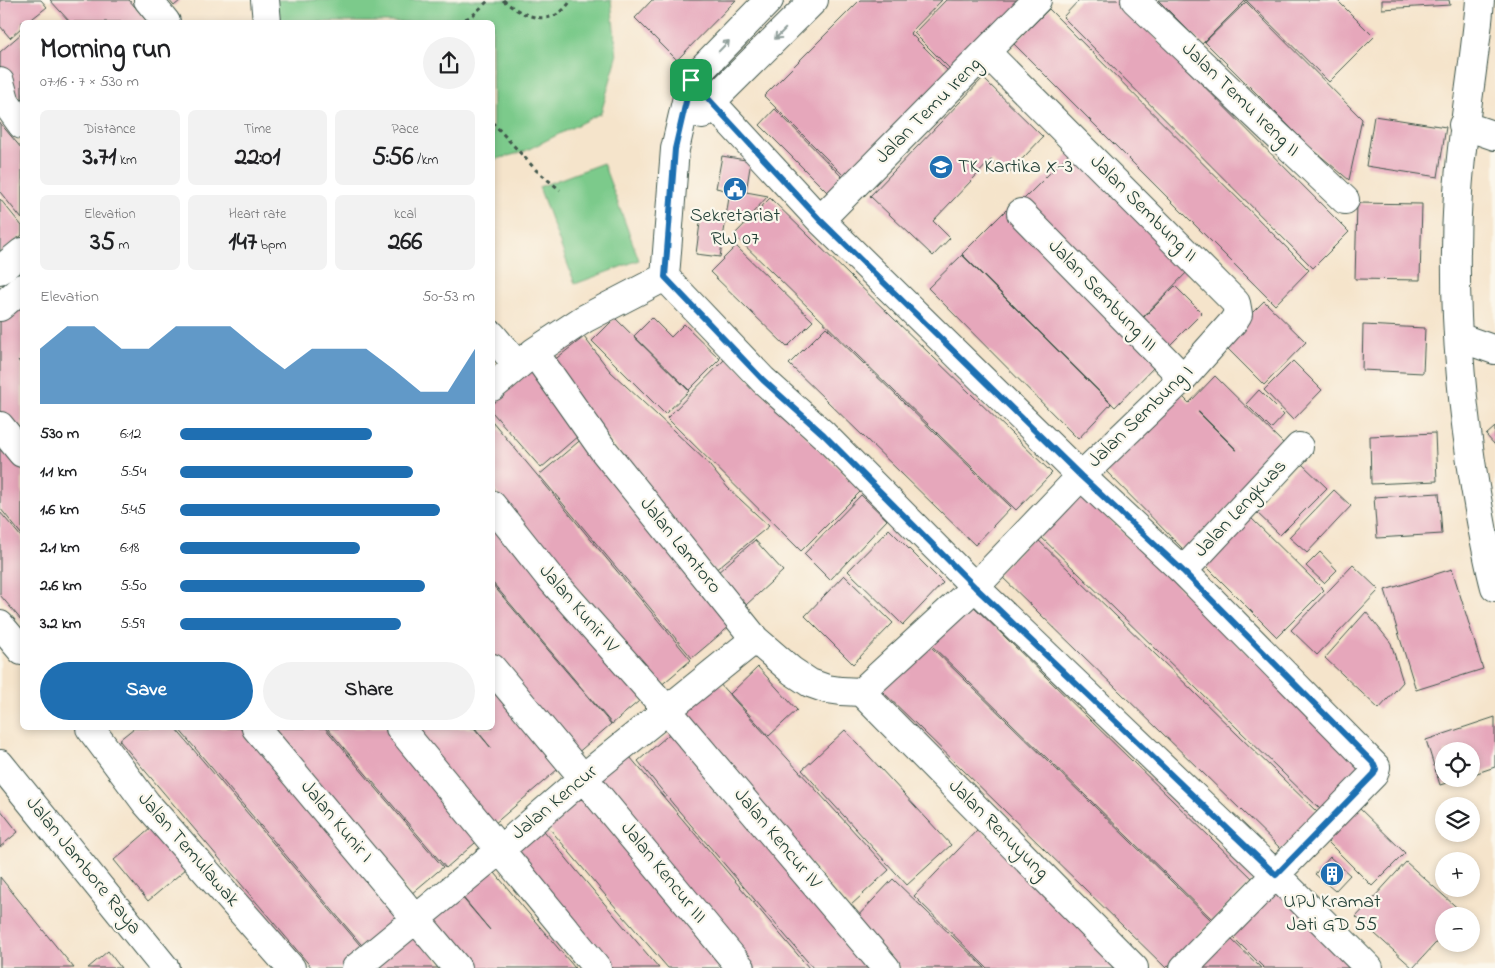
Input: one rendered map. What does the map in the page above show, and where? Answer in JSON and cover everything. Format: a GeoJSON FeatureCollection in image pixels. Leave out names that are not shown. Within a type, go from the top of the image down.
{"type":"FeatureCollection","features":[{"type":"Feature","properties":{"kind":"street"},"geometry":{"type":"LineString","coordinates":[[148,0],[164,20]]}},
{"type":"Feature","properties":{"kind":"street"},"geometry":{"type":"LineString","coordinates":[[265,0],[267,20]]}},
{"type":"Feature","properties":{"kind":"street"},"geometry":{"type":"LineString","coordinates":[[769,0],[691,80],[675,149],[665,277],[763,380],[824,435],[975,587],[1276,875],[1369,968]]}},
{"type":"Feature","properties":{"kind":"street"},"geometry":{"type":"LineString","coordinates":[[675,149],[712,102],[814,0]]}},
{"type":"Feature","properties":{"kind":"street","name":"Jalan Temu Ireng"},"geometry":{"type":"LineString","coordinates":[[820,220],[987,53],[1037,0]]}},
{"type":"Feature","properties":{"kind":"street","name":"Jalan Temu Ireng II"},"geometry":{"type":"LineString","coordinates":[[1134,0],[1345,200]]}},
{"type":"Feature","properties":{"kind":"street"},"geometry":{"type":"LineString","coordinates":[[1480,0],[1478,130],[1458,193],[1456,262],[1458,338],[1470,457],[1488,564],[1495,587]]}},
{"type":"Feature","properties":{"kind":"street","name":"Jalan Sembung II"},"geometry":{"type":"LineString","coordinates":[[987,53],[1236,303]]}},
{"type":"Feature","properties":{"kind":"street"},"geometry":{"type":"LineString","coordinates":[[691,80],[820,220],[1081,476],[1183,571],[1376,767],[1374,774],[1184,968]]}},
{"type":"Feature","properties":{"kind":"street"},"geometry":{"type":"LineString","coordinates":[[0,82],[6,103],[20,122]]}},
{"type":"Feature","properties":{"kind":"street","name":"Jalan Sembung III"},"geometry":{"type":"LineString","coordinates":[[1021,213],[1182,378]]}},
{"type":"Feature","properties":{"kind":"street"},"geometry":{"type":"LineString","coordinates":[[0,270],[20,254]]}},
{"type":"Feature","properties":{"kind":"street"},"geometry":{"type":"LineString","coordinates":[[495,384],[526,358],[584,319],[665,277]]}},
{"type":"Feature","properties":{"kind":"street"},"geometry":{"type":"LineString","coordinates":[[0,307],[20,290]]}},
{"type":"Feature","properties":{"kind":"street","name":"Jalan Sembung I"},"geometry":{"type":"LineString","coordinates":[[861,692],[975,587],[1081,476],[1182,378],[1233,322],[1238,314],[1236,303]]}},
{"type":"Feature","properties":{"kind":"street","name":"Jalan Lamtoro"},"geometry":{"type":"LineString","coordinates":[[495,337],[526,358],[604,451],[755,639],[792,671],[810,683],[834,690],[861,692]]}},
{"type":"Feature","properties":{"kind":"street"},"geometry":{"type":"LineString","coordinates":[[1458,338],[1495,350]]}},
{"type":"Feature","properties":{"kind":"street"},"geometry":{"type":"LineString","coordinates":[[0,426],[20,451]]}},
{"type":"Feature","properties":{"kind":"street","name":"Jalan Lengkuas"},"geometry":{"type":"LineString","coordinates":[[1183,571],[1299,447]]}},
{"type":"Feature","properties":{"kind":"street","name":"Jalan Kunir IV"},"geometry":{"type":"LineString","coordinates":[[495,509],[550,578],[667,710]]}},
{"type":"Feature","properties":{"kind":"street"},"geometry":{"type":"LineString","coordinates":[[0,625],[20,649]]}},
{"type":"Feature","properties":{"kind":"street","name":"Jalan Kencur"},"geometry":{"type":"LineString","coordinates":[[356,968],[501,849],[584,777],[755,639]]}},
{"type":"Feature","properties":{"kind":"street","name":"Jalan Kencur III"},"geometry":{"type":"LineString","coordinates":[[495,672],[741,968]]}},
{"type":"Feature","properties":{"kind":"street","name":"Jalan Renuyung"},"geometry":{"type":"LineString","coordinates":[[861,692],[1134,968]]}},
{"type":"Feature","properties":{"kind":"street","name":"Jalan Kencur IV"},"geometry":{"type":"LineString","coordinates":[[667,710],[886,968]]}},
{"type":"Feature","properties":{"kind":"street","name":"Jalan Temulawak"},"geometry":{"type":"LineString","coordinates":[[91,730],[146,803],[291,968]]}},
{"type":"Feature","properties":{"kind":"street","name":"Jalan Kunir I"},"geometry":{"type":"LineString","coordinates":[[258,730],[457,968]]}},
{"type":"Feature","properties":{"kind":"street"},"geometry":{"type":"LineString","coordinates":[[402,730],[598,968]]}},
{"type":"Feature","properties":{"kind":"street","name":"Jalan Jambore Raya"},"geometry":{"type":"LineString","coordinates":[[0,764],[165,968]]}},
{"type":"Feature","properties":{"kind":"path"},"geometry":{"type":"LineString","coordinates":[[463,20],[472,16],[490,0]]}},
{"type":"Feature","properties":{"kind":"path"},"geometry":{"type":"LineString","coordinates":[[503,0],[521,12],[543,18],[555,16],[567,7],[571,0]]}},
{"type":"Feature","properties":{"kind":"path"},"geometry":{"type":"LineString","coordinates":[[495,125],[536,170],[560,190]]}},
{"type":"Feature","properties":{"kind":"green space"},"geometry":{"type":"Polygon","coordinates":[[[274,0],[611,0],[617,57],[601,113],[523,152],[495,159],[495,20],[273,20],[274,0]]]}},
{"type":"Feature","properties":{"kind":"green space"},"geometry":{"type":"Polygon","coordinates":[[[603,163],[639,260],[575,284],[539,187],[603,163]]]}},
{"type":"Feature","properties":{"kind":"building"},"geometry":{"type":"Polygon","coordinates":[[[0,0],[41,0],[47,7],[31,20],[20,20],[20,29],[10,38],[0,26],[0,0]]]}},
{"type":"Feature","properties":{"kind":"building"},"geometry":{"type":"Polygon","coordinates":[[[50,0],[129,0],[146,20],[68,20],[50,0]]]}},
{"type":"Feature","properties":{"kind":"building"},"geometry":{"type":"Polygon","coordinates":[[[169,0],[181,0],[174,6],[169,0]]]}},
{"type":"Feature","properties":{"kind":"building"},"geometry":{"type":"Polygon","coordinates":[[[652,0],[736,0],[677,60],[635,18],[652,0]]]}},
{"type":"Feature","properties":{"kind":"building"},"geometry":{"type":"Polygon","coordinates":[[[860,0],[942,0],[910,33],[954,77],[850,182],[764,96],[860,0]]]}},
{"type":"Feature","properties":{"kind":"building"},"geometry":{"type":"Polygon","coordinates":[[[946,0],[1030,0],[956,75],[914,33],[946,0]]]}},
{"type":"Feature","properties":{"kind":"building"},"geometry":{"type":"Polygon","coordinates":[[[1079,0],[1118,0],[1349,232],[1313,268],[1063,17],[1079,0]]]}},
{"type":"Feature","properties":{"kind":"building"},"geometry":{"type":"Polygon","coordinates":[[[1158,0],[1246,0],[1202,44],[1158,0]]]}},
{"type":"Feature","properties":{"kind":"building"},"geometry":{"type":"Polygon","coordinates":[[[1246,0],[1337,0],[1374,37],[1329,82],[1246,0]]]}},
{"type":"Feature","properties":{"kind":"building"},"geometry":{"type":"Polygon","coordinates":[[[1382,0],[1449,0],[1450,5],[1382,9],[1382,0]]]}},
{"type":"Feature","properties":{"kind":"building"},"geometry":{"type":"Polygon","coordinates":[[[1246,2],[1362,119],[1349,180],[1310,147],[1205,42],[1246,2]]]}},
{"type":"Feature","properties":{"kind":"building"},"geometry":{"type":"Polygon","coordinates":[[[1049,9],[1309,270],[1275,305],[1014,44],[1049,9]]]}},
{"type":"Feature","properties":{"kind":"building"},"geometry":{"type":"Polygon","coordinates":[[[20,35],[20,98],[0,74],[0,52],[20,35]]]}},
{"type":"Feature","properties":{"kind":"building","name":"TK Kartika X-3"},"geometry":{"type":"Polygon","coordinates":[[[983,78],[1043,137],[1007,175],[991,160],[933,221],[950,238],[933,256],[870,196],[983,78]]]}},
{"type":"Feature","properties":{"kind":"building"},"geometry":{"type":"Polygon","coordinates":[[[775,109],[848,183],[833,198],[760,125],[775,109]]]}},
{"type":"Feature","properties":{"kind":"building"},"geometry":{"type":"Polygon","coordinates":[[[1374,116],[1446,127],[1438,177],[1366,166],[1374,116]]]}},
{"type":"Feature","properties":{"kind":"building"},"geometry":{"type":"Polygon","coordinates":[[[0,123],[20,147],[20,217],[0,192],[0,123]]]}},
{"type":"Feature","properties":{"kind":"building"},"geometry":{"type":"Polygon","coordinates":[[[1074,149],[1192,267],[1140,320],[1022,201],[1074,149]]]}},
{"type":"Feature","properties":{"kind":"building","name":"Sekretariat RW 07"},"geometry":{"type":"Polygon","coordinates":[[[722,156],[751,161],[746,192],[768,196],[746,220],[726,217],[730,191],[716,188],[722,156]]]}},
{"type":"Feature","properties":{"kind":"building"},"geometry":{"type":"Polygon","coordinates":[[[770,198],[1052,473],[1016,510],[734,235],[770,198]]]}},
{"type":"Feature","properties":{"kind":"building"},"geometry":{"type":"Polygon","coordinates":[[[0,199],[20,224],[20,237],[0,254],[0,199]]]}},
{"type":"Feature","properties":{"kind":"building"},"geometry":{"type":"Polygon","coordinates":[[[1357,203],[1422,204],[1420,280],[1355,279],[1357,203]]]}},
{"type":"Feature","properties":{"kind":"building"},"geometry":{"type":"Polygon","coordinates":[[[1006,210],[1159,362],[1115,407],[962,254],[1006,210]]]}},
{"type":"Feature","properties":{"kind":"building"},"geometry":{"type":"Polygon","coordinates":[[[701,215],[726,219],[720,257],[696,254],[701,215]]]}},
{"type":"Feature","properties":{"kind":"building"},"geometry":{"type":"Polygon","coordinates":[[[736,246],[813,321],[787,347],[710,272],[736,246]]]}},
{"type":"Feature","properties":{"kind":"building"},"geometry":{"type":"Polygon","coordinates":[[[962,255],[1111,404],[1078,439],[928,288],[962,255]]]}},
{"type":"Feature","properties":{"kind":"building"},"geometry":{"type":"Polygon","coordinates":[[[1175,286],[1202,313],[1168,347],[1141,320],[1175,286]]]}},
{"type":"Feature","properties":{"kind":"building"},"geometry":{"type":"Polygon","coordinates":[[[20,298],[20,362],[18,360],[20,362],[20,437],[0,412],[0,315],[20,298]]]}},
{"type":"Feature","properties":{"kind":"building"},"geometry":{"type":"Polygon","coordinates":[[[1264,301],[1306,342],[1264,385],[1222,343],[1264,301]]]}},
{"type":"Feature","properties":{"kind":"building"},"geometry":{"type":"Polygon","coordinates":[[[615,318],[689,391],[665,414],[592,341],[615,318]]]}},
{"type":"Feature","properties":{"kind":"building"},"geometry":{"type":"Polygon","coordinates":[[[652,318],[671,337],[684,324],[720,359],[689,390],[634,336],[652,318]]]}},
{"type":"Feature","properties":{"kind":"building"},"geometry":{"type":"Polygon","coordinates":[[[1363,325],[1425,328],[1423,373],[1362,370],[1363,325]]]}},
{"type":"Feature","properties":{"kind":"building"},"geometry":{"type":"Polygon","coordinates":[[[826,327],[1011,507],[975,545],[789,364],[826,327]]]}},
{"type":"Feature","properties":{"kind":"building"},"geometry":{"type":"Polygon","coordinates":[[[584,337],[610,371],[706,461],[728,488],[769,526],[714,571],[549,364],[584,337]]]}},
{"type":"Feature","properties":{"kind":"building"},"geometry":{"type":"Polygon","coordinates":[[[727,357],[861,491],[801,551],[667,418],[727,357]]]}},
{"type":"Feature","properties":{"kind":"building"},"geometry":{"type":"Polygon","coordinates":[[[1293,361],[1322,390],[1293,420],[1264,390],[1293,361]]]}},
{"type":"Feature","properties":{"kind":"building"},"geometry":{"type":"Polygon","coordinates":[[[533,368],[586,429],[541,468],[495,415],[495,401],[533,368]]]}},
{"type":"Feature","properties":{"kind":"building"},"geometry":{"type":"Polygon","coordinates":[[[1215,376],[1289,449],[1184,550],[1098,463],[1173,387],[1189,403],[1215,376]],[[1198,412],[1237,450],[1199,412],[1198,412]]]}},
{"type":"Feature","properties":{"kind":"building"},"geometry":{"type":"Polygon","coordinates":[[[1259,390],[1284,415],[1271,429],[1246,404],[1259,390]]]}},
{"type":"Feature","properties":{"kind":"building"},"geometry":{"type":"Polygon","coordinates":[[[495,425],[691,660],[659,687],[495,491],[495,425]]]}},
{"type":"Feature","properties":{"kind":"building"},"geometry":{"type":"Polygon","coordinates":[[[1495,427],[1495,445],[1486,435],[1495,427]]]}},
{"type":"Feature","properties":{"kind":"building"},"geometry":{"type":"Polygon","coordinates":[[[1435,433],[1437,481],[1371,484],[1370,436],[1435,433]]]}},
{"type":"Feature","properties":{"kind":"building"},"geometry":{"type":"Polygon","coordinates":[[[0,435],[20,459],[20,533],[0,508],[0,435]]]}},
{"type":"Feature","properties":{"kind":"building"},"geometry":{"type":"Polygon","coordinates":[[[584,437],[737,620],[692,658],[539,475],[584,437]]]}},
{"type":"Feature","properties":{"kind":"building"},"geometry":{"type":"Polygon","coordinates":[[[1301,463],[1327,488],[1280,535],[1254,510],[1301,463]]]}},
{"type":"Feature","properties":{"kind":"building"},"geometry":{"type":"Polygon","coordinates":[[[1079,490],[1363,766],[1321,810],[1038,534],[1079,490]]]}},
{"type":"Feature","properties":{"kind":"building"},"geometry":{"type":"Polygon","coordinates":[[[1334,490],[1351,506],[1307,553],[1289,537],[1334,490]]]}},
{"type":"Feature","properties":{"kind":"building"},"geometry":{"type":"Polygon","coordinates":[[[1439,493],[1442,534],[1377,538],[1374,497],[1439,493]]]}},
{"type":"Feature","properties":{"kind":"building"},"geometry":{"type":"Polygon","coordinates":[[[861,495],[887,520],[830,580],[804,554],[861,495]]]}},
{"type":"Feature","properties":{"kind":"building"},"geometry":{"type":"Polygon","coordinates":[[[0,512],[20,536],[20,619],[0,595],[0,512]]]}},
{"type":"Feature","properties":{"kind":"building"},"geometry":{"type":"Polygon","coordinates":[[[1246,513],[1324,590],[1277,637],[1200,560],[1246,513]]]}},
{"type":"Feature","properties":{"kind":"building"},"geometry":{"type":"Polygon","coordinates":[[[495,520],[645,696],[612,724],[495,586],[495,520]]]}},
{"type":"Feature","properties":{"kind":"building"},"geometry":{"type":"Polygon","coordinates":[[[889,529],[943,583],[903,625],[848,571],[889,529]]]}},
{"type":"Feature","properties":{"kind":"building"},"geometry":{"type":"Polygon","coordinates":[[[1034,536],[1318,813],[1282,850],[998,573],[1034,536]]]}},
{"type":"Feature","properties":{"kind":"building"},"geometry":{"type":"Polygon","coordinates":[[[755,540],[783,571],[746,605],[717,573],[755,540]]]}},
{"type":"Feature","properties":{"kind":"building"},"geometry":{"type":"Polygon","coordinates":[[[1320,552],[1337,570],[1324,583],[1306,566],[1320,552]]]}},
{"type":"Feature","properties":{"kind":"building"},"geometry":{"type":"Polygon","coordinates":[[[1353,565],[1379,590],[1317,655],[1291,630],[1353,565]]]}},
{"type":"Feature","properties":{"kind":"building"},"geometry":{"type":"Polygon","coordinates":[[[1452,569],[1483,669],[1416,690],[1385,590],[1452,569]]]}},
{"type":"Feature","properties":{"kind":"building"},"geometry":{"type":"Polygon","coordinates":[[[844,575],[893,623],[853,664],[805,616],[844,575]]]}},
{"type":"Feature","properties":{"kind":"building"},"geometry":{"type":"Polygon","coordinates":[[[495,588],[611,724],[575,755],[495,661],[495,588]]]}},
{"type":"Feature","properties":{"kind":"building"},"geometry":{"type":"Polygon","coordinates":[[[966,599],[1253,879],[1213,920],[926,640],[966,599]]]}},
{"type":"Feature","properties":{"kind":"building"},"geometry":{"type":"Polygon","coordinates":[[[1366,612],[1391,643],[1403,682],[1379,709],[1325,658],[1366,612]]]}},
{"type":"Feature","properties":{"kind":"building"},"geometry":{"type":"Polygon","coordinates":[[[927,643],[1212,921],[1166,968],[881,690],[927,643]]]}},
{"type":"Feature","properties":{"kind":"building"},"geometry":{"type":"Polygon","coordinates":[[[758,667],[797,710],[769,736],[730,694],[758,667]]]}},
{"type":"Feature","properties":{"kind":"building"},"geometry":{"type":"Polygon","coordinates":[[[495,681],[565,763],[493,825],[412,730],[476,730],[492,749],[477,730],[495,730],[495,681]]]}},
{"type":"Feature","properties":{"kind":"building"},"geometry":{"type":"Polygon","coordinates":[[[717,681],[889,870],[850,906],[678,717],[717,681]]]}},
{"type":"Feature","properties":{"kind":"building"},"geometry":{"type":"Polygon","coordinates":[[[1495,717],[1495,767],[1480,772],[1480,742],[1435,742],[1435,769],[1426,740],[1495,717]]]}},
{"type":"Feature","properties":{"kind":"building"},"geometry":{"type":"Polygon","coordinates":[[[132,730],[177,730],[365,951],[344,968],[312,968],[119,740],[132,730]]]}},
{"type":"Feature","properties":{"kind":"building"},"geometry":{"type":"Polygon","coordinates":[[[180,730],[245,730],[404,917],[366,950],[180,730]]]}},
{"type":"Feature","properties":{"kind":"building"},"geometry":{"type":"Polygon","coordinates":[[[272,730],[327,730],[443,867],[411,894],[272,730]]]}},
{"type":"Feature","properties":{"kind":"building"},"geometry":{"type":"Polygon","coordinates":[[[329,730],[392,730],[482,837],[446,868],[329,730]]]}},
{"type":"Feature","properties":{"kind":"building"},"geometry":{"type":"Polygon","coordinates":[[[845,730],[951,845],[907,885],[802,770],[845,730]]]}},
{"type":"Feature","properties":{"kind":"building"},"geometry":{"type":"Polygon","coordinates":[[[673,731],[872,968],[813,968],[673,804],[638,761],[673,731]]]}},
{"type":"Feature","properties":{"kind":"building"},"geometry":{"type":"Polygon","coordinates":[[[625,751],[809,968],[750,968],[591,780],[625,751]]]}},
{"type":"Feature","properties":{"kind":"building"},"geometry":{"type":"Polygon","coordinates":[[[583,791],[733,968],[668,968],[611,902],[545,823],[583,791]]]}},
{"type":"Feature","properties":{"kind":"building"},"geometry":{"type":"Polygon","coordinates":[[[1354,803],[1405,853],[1372,886],[1322,836],[1354,803]]]}},
{"type":"Feature","properties":{"kind":"building"},"geometry":{"type":"Polygon","coordinates":[[[0,809],[18,832],[0,847],[0,809]]]}},
{"type":"Feature","properties":{"kind":"building"},"geometry":{"type":"Polygon","coordinates":[[[158,822],[193,863],[148,901],[114,860],[158,822]]]}},
{"type":"Feature","properties":{"kind":"building"},"geometry":{"type":"Polygon","coordinates":[[[541,827],[659,968],[609,968],[511,852],[541,827]]]}},
{"type":"Feature","properties":{"kind":"building"},"geometry":{"type":"Polygon","coordinates":[[[979,828],[1123,968],[987,968],[914,896],[979,828]]]}},
{"type":"Feature","properties":{"kind":"building","name":"UPJ Kramat Jati GD 55"},"geometry":{"type":"Polygon","coordinates":[[[1330,857],[1350,875],[1335,891],[1315,874],[1330,857]]]}},
{"type":"Feature","properties":{"kind":"building"},"geometry":{"type":"Polygon","coordinates":[[[1406,862],[1435,888],[1435,897],[1445,897],[1456,907],[1435,907],[1435,944],[1413,968],[1356,917],[1406,862]]]}},
{"type":"Feature","properties":{"kind":"building"},"geometry":{"type":"Polygon","coordinates":[[[491,868],[575,968],[465,968],[428,922],[460,895],[490,930],[461,895],[491,868]]]}},
{"type":"Feature","properties":{"kind":"building"},"geometry":{"type":"Polygon","coordinates":[[[0,877],[51,940],[74,968],[0,968],[0,877]]]}},
{"type":"Feature","properties":{"kind":"building"},"geometry":{"type":"Polygon","coordinates":[[[893,879],[985,968],[901,968],[853,921],[893,879]]]}},
{"type":"Feature","properties":{"kind":"building"},"geometry":{"type":"Polygon","coordinates":[[[1276,889],[1357,968],[1264,968],[1231,935],[1276,889]]]}},
{"type":"Feature","properties":{"kind":"building"},"geometry":{"type":"Polygon","coordinates":[[[412,930],[444,968],[374,968],[412,930]]]}},
{"type":"Feature","properties":{"kind":"building"},"geometry":{"type":"Polygon","coordinates":[[[1229,937],[1261,968],[1199,968],[1229,937]]]}},
{"type":"Feature","properties":{"kind":"building"},"geometry":{"type":"Polygon","coordinates":[[[108,951],[121,968],[88,968],[108,951]]]}},
{"type":"Feature","properties":{"kind":"place","name":"TK Kartika X-3"},"geometry":{"type":"Point","coordinates":[941,167]}},
{"type":"Feature","properties":{"kind":"place","name":"Sekretariat RW 07"},"geometry":{"type":"Point","coordinates":[735,189]}},
{"type":"Feature","properties":{"kind":"place","name":"UPJ Kramat Jati GD 55"},"geometry":{"type":"Point","coordinates":[1332,874]}},
{"type":"Feature","properties":{"kind":"route"},"geometry":{"type":"LineString","coordinates":[[691,80],[820,220],[1081,476],[1183,571],[1374,764],[1376,769],[1374,774],[1276,875],[975,587],[824,435],[763,380],[665,277],[675,149],[691,80]]}}]}
